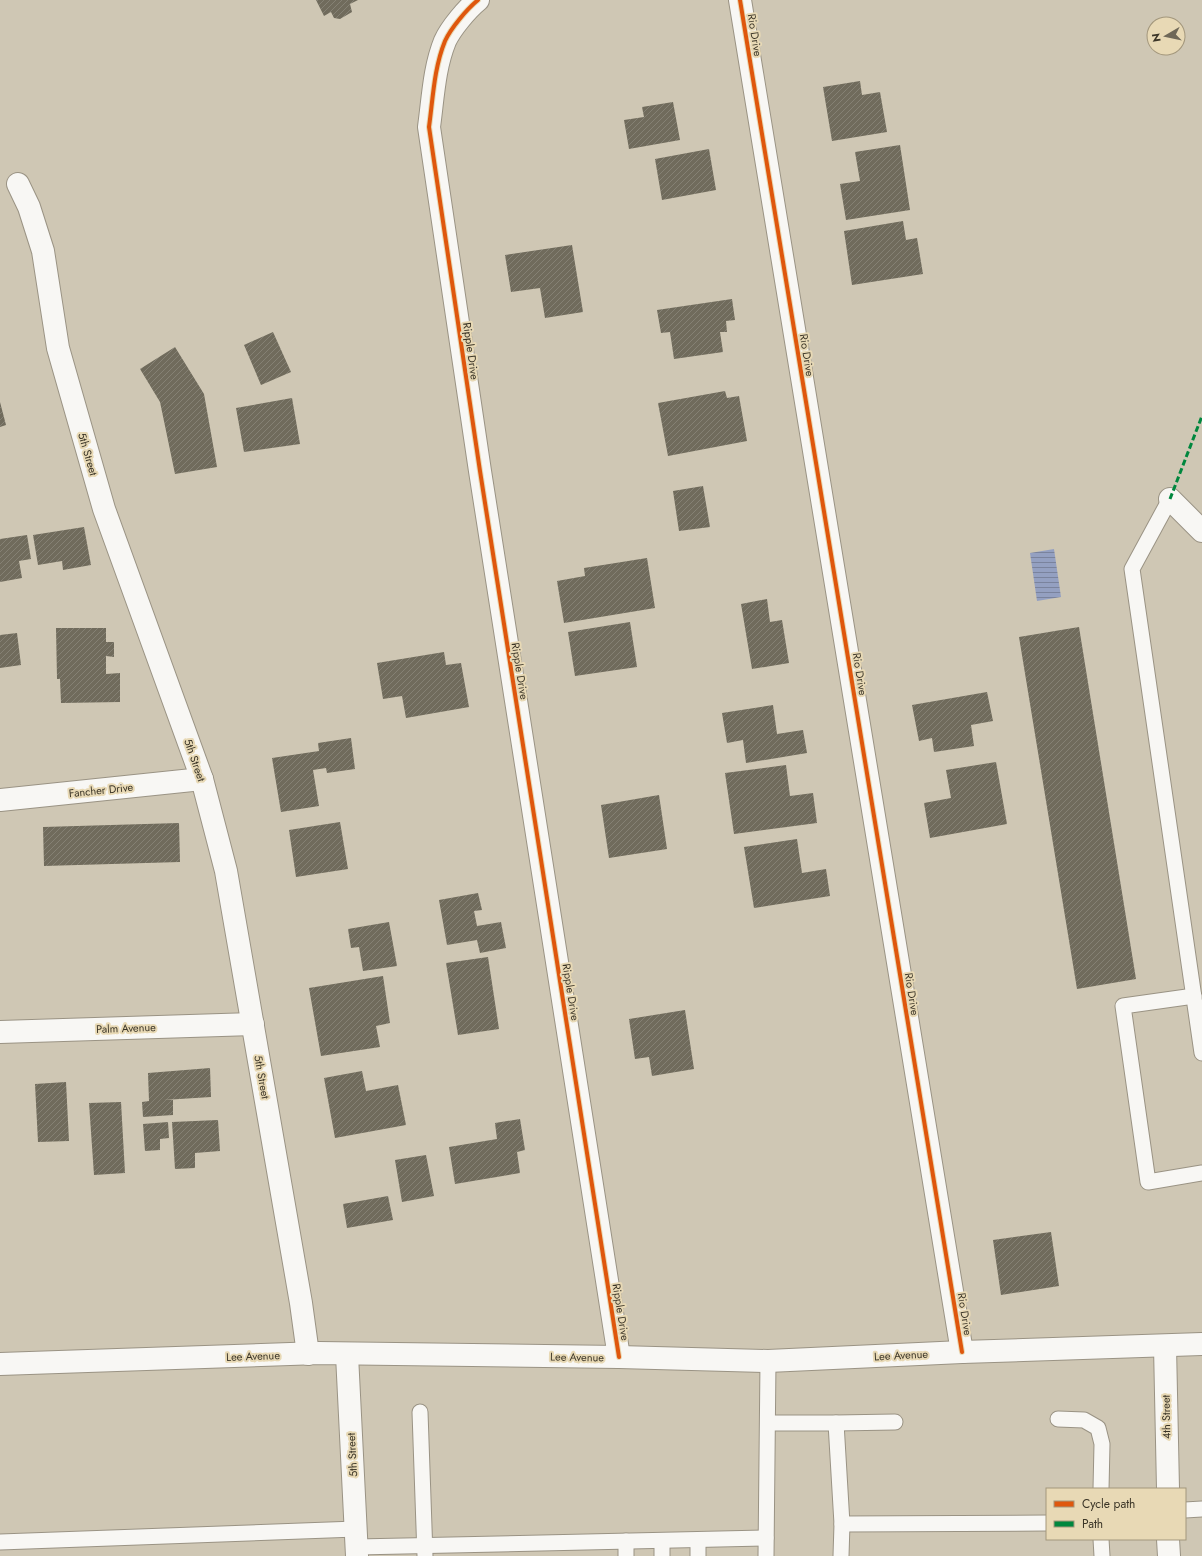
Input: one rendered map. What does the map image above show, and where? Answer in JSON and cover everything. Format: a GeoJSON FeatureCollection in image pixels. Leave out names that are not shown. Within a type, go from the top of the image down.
{"type":"FeatureCollection","features":[{"type":"Feature","properties":{"kind":"street","name":"Ripple Drive"},"geometry":{"type":"LineString","coordinates":[[478,0],[467,10],[446,40],[435,77],[429,126],[481,479],[619,1357]]}},
{"type":"Feature","properties":{"kind":"street","name":"Rio Drive"},"geometry":{"type":"LineString","coordinates":[[740,0],[962,1352]]}},
{"type":"Feature","properties":{"kind":"street","name":"5th Street"},"geometry":{"type":"LineString","coordinates":[[18,184],[29,207],[43,251],[58,348],[104,509],[202,779],[226,871],[301,1303],[308,1354]]}},
{"type":"Feature","properties":{"kind":"street"},"geometry":{"type":"LineString","coordinates":[[1170,499],[1202,531]]}},
{"type":"Feature","properties":{"kind":"street","name":"Fancher Drive"},"geometry":{"type":"LineString","coordinates":[[0,800],[202,779]]}},
{"type":"Feature","properties":{"kind":"street","name":"Palm Avenue"},"geometry":{"type":"LineString","coordinates":[[0,1032],[252,1024]]}},
{"type":"Feature","properties":{"kind":"street","name":"Lee Avenue"},"geometry":{"type":"LineString","coordinates":[[0,1364],[308,1354],[619,1357],[768,1361],[962,1352],[1202,1344]]}},
{"type":"Feature","properties":{"kind":"street","name":"4th Street"},"geometry":{"type":"LineString","coordinates":[[1165,1346],[1168,1488]]}},
{"type":"Feature","properties":{"kind":"street","name":"5th Street"},"geometry":{"type":"LineString","coordinates":[[347,1355],[357,1544]]}},
{"type":"Feature","properties":{"kind":"street"},"geometry":{"type":"LineString","coordinates":[[1168,1540],[1169,1556]]}},
{"type":"Feature","properties":{"kind":"lane"},"geometry":{"type":"LineString","coordinates":[[1170,499],[1132,569],[1202,1053]]}},
{"type":"Feature","properties":{"kind":"lane"},"geometry":{"type":"LineString","coordinates":[[1194,996],[1123,1006],[1148,1182],[1202,1174]]}},
{"type":"Feature","properties":{"kind":"lane"},"geometry":{"type":"LineString","coordinates":[[766,1556],[768,1361]]}},
{"type":"Feature","properties":{"kind":"lane"},"geometry":{"type":"LineString","coordinates":[[420,1412],[425,1551]]}},
{"type":"Feature","properties":{"kind":"lane"},"geometry":{"type":"LineString","coordinates":[[1058,1419],[1084,1420],[1098,1428],[1102,1444],[1101,1488]]}},
{"type":"Feature","properties":{"kind":"lane"},"geometry":{"type":"LineString","coordinates":[[768,1423],[895,1422]]}},
{"type":"Feature","properties":{"kind":"lane"},"geometry":{"type":"LineString","coordinates":[[836,1423],[842,1524],[841,1556]]}},
{"type":"Feature","properties":{"kind":"lane"},"geometry":{"type":"LineString","coordinates":[[1186,1510],[1202,1509]]}},
{"type":"Feature","properties":{"kind":"lane"},"geometry":{"type":"LineString","coordinates":[[842,1524],[1046,1523]]}},
{"type":"Feature","properties":{"kind":"lane"},"geometry":{"type":"LineString","coordinates":[[0,1542],[357,1544],[425,1551],[586,1549],[626,1541],[766,1538]]}},
{"type":"Feature","properties":{"kind":"lane"},"geometry":{"type":"LineString","coordinates":[[662,1540],[662,1556]]}},
{"type":"Feature","properties":{"kind":"lane"},"geometry":{"type":"LineString","coordinates":[[698,1540],[698,1556]]}},
{"type":"Feature","properties":{"kind":"lane"},"geometry":{"type":"LineString","coordinates":[[1101,1540],[1102,1556]]}},
{"type":"Feature","properties":{"kind":"lane"},"geometry":{"type":"LineString","coordinates":[[626,1541],[626,1556]]}},
{"type":"Feature","properties":{"kind":"water"},"geometry":{"type":"Polygon","coordinates":[[[1054,549],[1061,597],[1037,601],[1030,553],[1054,549]]]}},
{"type":"Feature","properties":{"kind":"building"},"geometry":{"type":"Polygon","coordinates":[[[316,0],[358,0],[350,4],[352,12],[340,19],[334,18],[331,12],[324,16],[316,0]]]}},
{"type":"Feature","properties":{"kind":"building"},"geometry":{"type":"Polygon","coordinates":[[[860,81],[862,95],[880,92],[887,132],[832,141],[823,87],[860,81]]]}},
{"type":"Feature","properties":{"kind":"building"},"geometry":{"type":"Polygon","coordinates":[[[673,102],[680,140],[629,149],[624,120],[644,117],[642,107],[673,102]]]}},
{"type":"Feature","properties":{"kind":"building"},"geometry":{"type":"Polygon","coordinates":[[[900,145],[910,210],[846,220],[840,184],[860,181],[855,152],[900,145]]]}},
{"type":"Feature","properties":{"kind":"building"},"geometry":{"type":"Polygon","coordinates":[[[709,149],[716,190],[662,200],[655,159],[709,149]]]}},
{"type":"Feature","properties":{"kind":"building"},"geometry":{"type":"Polygon","coordinates":[[[903,221],[906,240],[917,238],[923,274],[852,285],[844,231],[903,221]]]}},
{"type":"Feature","properties":{"kind":"building"},"geometry":{"type":"Polygon","coordinates":[[[572,245],[583,312],[545,318],[540,288],[511,292],[505,255],[572,245]]]}},
{"type":"Feature","properties":{"kind":"building"},"geometry":{"type":"Polygon","coordinates":[[[732,299],[735,320],[726,321],[727,332],[720,332],[723,352],[674,359],[670,332],[661,333],[657,310],[732,299]]]}},
{"type":"Feature","properties":{"kind":"building"},"geometry":{"type":"Polygon","coordinates":[[[273,332],[291,372],[261,385],[244,345],[273,332]]]}},
{"type":"Feature","properties":{"kind":"building"},"geometry":{"type":"Polygon","coordinates":[[[175,347],[204,394],[217,467],[175,474],[160,402],[140,369],[175,347]]]}},
{"type":"Feature","properties":{"kind":"building"},"geometry":{"type":"Polygon","coordinates":[[[725,391],[727,398],[739,396],[747,441],[668,456],[658,403],[725,391]]]}},
{"type":"Feature","properties":{"kind":"building"},"geometry":{"type":"Polygon","coordinates":[[[292,398],[300,444],[244,452],[236,408],[292,398]]]}},
{"type":"Feature","properties":{"kind":"building"},"geometry":{"type":"Polygon","coordinates":[[[0,402],[6,425],[0,427],[0,402]]]}},
{"type":"Feature","properties":{"kind":"building"},"geometry":{"type":"Polygon","coordinates":[[[703,486],[710,527],[679,531],[673,491],[703,486]]]}},
{"type":"Feature","properties":{"kind":"building"},"geometry":{"type":"Polygon","coordinates":[[[84,527],[91,565],[63,570],[62,561],[38,565],[33,535],[84,527]]]}},
{"type":"Feature","properties":{"kind":"building"},"geometry":{"type":"Polygon","coordinates":[[[27,535],[31,559],[19,561],[22,578],[0,582],[0,539],[27,535]]]}},
{"type":"Feature","properties":{"kind":"building"},"geometry":{"type":"Polygon","coordinates":[[[647,558],[655,608],[564,623],[557,581],[585,576],[584,568],[647,558]]]}},
{"type":"Feature","properties":{"kind":"building"},"geometry":{"type":"Polygon","coordinates":[[[767,599],[770,622],[782,620],[789,663],[752,669],[741,604],[767,599]]]}},
{"type":"Feature","properties":{"kind":"building"},"geometry":{"type":"Polygon","coordinates":[[[630,622],[637,667],[575,676],[568,632],[630,622]]]}},
{"type":"Feature","properties":{"kind":"building"},"geometry":{"type":"Polygon","coordinates":[[[1079,627],[1136,979],[1077,989],[1019,637],[1079,627]]]}},
{"type":"Feature","properties":{"kind":"building"},"geometry":{"type":"Polygon","coordinates":[[[56,628],[106,628],[106,642],[114,642],[114,657],[106,656],[106,674],[120,673],[120,702],[61,703],[60,679],[57,679],[56,628]]]}},
{"type":"Feature","properties":{"kind":"building"},"geometry":{"type":"Polygon","coordinates":[[[17,633],[21,665],[0,668],[0,635],[17,633]]]}},
{"type":"Feature","properties":{"kind":"building"},"geometry":{"type":"Polygon","coordinates":[[[444,652],[446,665],[461,663],[469,707],[406,718],[402,696],[383,699],[377,663],[444,652]]]}},
{"type":"Feature","properties":{"kind":"building"},"geometry":{"type":"Polygon","coordinates":[[[987,692],[993,721],[971,725],[974,746],[934,752],[932,738],[919,741],[912,705],[987,692]]]}},
{"type":"Feature","properties":{"kind":"building"},"geometry":{"type":"Polygon","coordinates":[[[773,705],[777,734],[803,730],[807,753],[746,763],[743,740],[727,743],[722,713],[773,705]]]}},
{"type":"Feature","properties":{"kind":"building"},"geometry":{"type":"Polygon","coordinates":[[[351,738],[355,769],[327,773],[326,768],[313,770],[319,806],[281,812],[272,758],[319,751],[318,743],[351,738]]]}},
{"type":"Feature","properties":{"kind":"building"},"geometry":{"type":"Polygon","coordinates":[[[996,762],[1007,824],[930,838],[924,803],[951,798],[946,770],[996,762]]]}},
{"type":"Feature","properties":{"kind":"building"},"geometry":{"type":"Polygon","coordinates":[[[786,765],[790,796],[813,793],[817,823],[734,834],[725,773],[786,765]]]}},
{"type":"Feature","properties":{"kind":"building"},"geometry":{"type":"Polygon","coordinates":[[[659,795],[667,849],[609,858],[601,805],[659,795]]]}},
{"type":"Feature","properties":{"kind":"building"},"geometry":{"type":"Polygon","coordinates":[[[340,822],[348,869],[296,877],[289,830],[340,822]]]}},
{"type":"Feature","properties":{"kind":"building"},"geometry":{"type":"Polygon","coordinates":[[[179,823],[180,862],[44,866],[43,827],[179,823]]]}},
{"type":"Feature","properties":{"kind":"building"},"geometry":{"type":"Polygon","coordinates":[[[797,839],[802,873],[826,869],[830,896],[754,908],[744,847],[797,839]]]}},
{"type":"Feature","properties":{"kind":"building"},"geometry":{"type":"Polygon","coordinates":[[[478,893],[482,910],[474,911],[477,926],[501,922],[506,948],[480,953],[477,940],[447,945],[439,900],[478,893]]]}},
{"type":"Feature","properties":{"kind":"building"},"geometry":{"type":"Polygon","coordinates":[[[389,922],[397,966],[363,971],[359,947],[351,948],[348,929],[389,922]]]}},
{"type":"Feature","properties":{"kind":"building"},"geometry":{"type":"Polygon","coordinates":[[[488,957],[499,1029],[458,1035],[446,963],[488,957]]]}},
{"type":"Feature","properties":{"kind":"building"},"geometry":{"type":"Polygon","coordinates":[[[383,976],[390,1023],[376,1026],[380,1047],[321,1056],[309,988],[383,976]]]}},
{"type":"Feature","properties":{"kind":"building"},"geometry":{"type":"Polygon","coordinates":[[[685,1010],[694,1069],[652,1076],[649,1057],[635,1059],[629,1019],[685,1010]]]}},
{"type":"Feature","properties":{"kind":"building"},"geometry":{"type":"Polygon","coordinates":[[[210,1068],[211,1097],[164,1100],[173,1100],[173,1115],[143,1117],[142,1102],[149,1101],[148,1073],[210,1068]]]}},
{"type":"Feature","properties":{"kind":"building"},"geometry":{"type":"Polygon","coordinates":[[[362,1071],[366,1091],[398,1085],[406,1125],[335,1138],[324,1078],[362,1071]]]}},
{"type":"Feature","properties":{"kind":"building"},"geometry":{"type":"Polygon","coordinates":[[[66,1082],[69,1141],[38,1142],[35,1084],[66,1082]]]}},
{"type":"Feature","properties":{"kind":"building"},"geometry":{"type":"Polygon","coordinates":[[[121,1102],[125,1173],[94,1175],[89,1103],[121,1102]]]}},
{"type":"Feature","properties":{"kind":"building"},"geometry":{"type":"Polygon","coordinates":[[[520,1119],[525,1150],[517,1152],[520,1173],[455,1184],[449,1147],[497,1139],[495,1123],[520,1119]]]}},
{"type":"Feature","properties":{"kind":"building"},"geometry":{"type":"Polygon","coordinates":[[[218,1120],[220,1151],[195,1153],[195,1168],[175,1169],[172,1122],[218,1120]]]}},
{"type":"Feature","properties":{"kind":"building"},"geometry":{"type":"Polygon","coordinates":[[[168,1122],[169,1138],[160,1139],[160,1150],[145,1151],[143,1124],[168,1122]]]}},
{"type":"Feature","properties":{"kind":"building"},"geometry":{"type":"Polygon","coordinates":[[[426,1155],[434,1196],[402,1202],[395,1160],[426,1155]]]}},
{"type":"Feature","properties":{"kind":"building"},"geometry":{"type":"Polygon","coordinates":[[[388,1196],[393,1220],[347,1228],[343,1204],[388,1196]]]}},
{"type":"Feature","properties":{"kind":"building"},"geometry":{"type":"Polygon","coordinates":[[[1051,1232],[1059,1286],[1001,1295],[993,1240],[1051,1232]]]}},
{"type":"Feature","properties":{"kind":"marked path"},"geometry":{"type":"LineString","coordinates":[[1170,499],[1202,416]]}},
{"type":"Feature","properties":{"kind":"cycle path"},"geometry":{"type":"LineString","coordinates":[[478,0],[469,8],[451,30],[441,51],[436,72],[429,127],[480,471],[619,1357]]}},
{"type":"Feature","properties":{"kind":"cycle path"},"geometry":{"type":"LineString","coordinates":[[740,0],[962,1352]]}}]}
